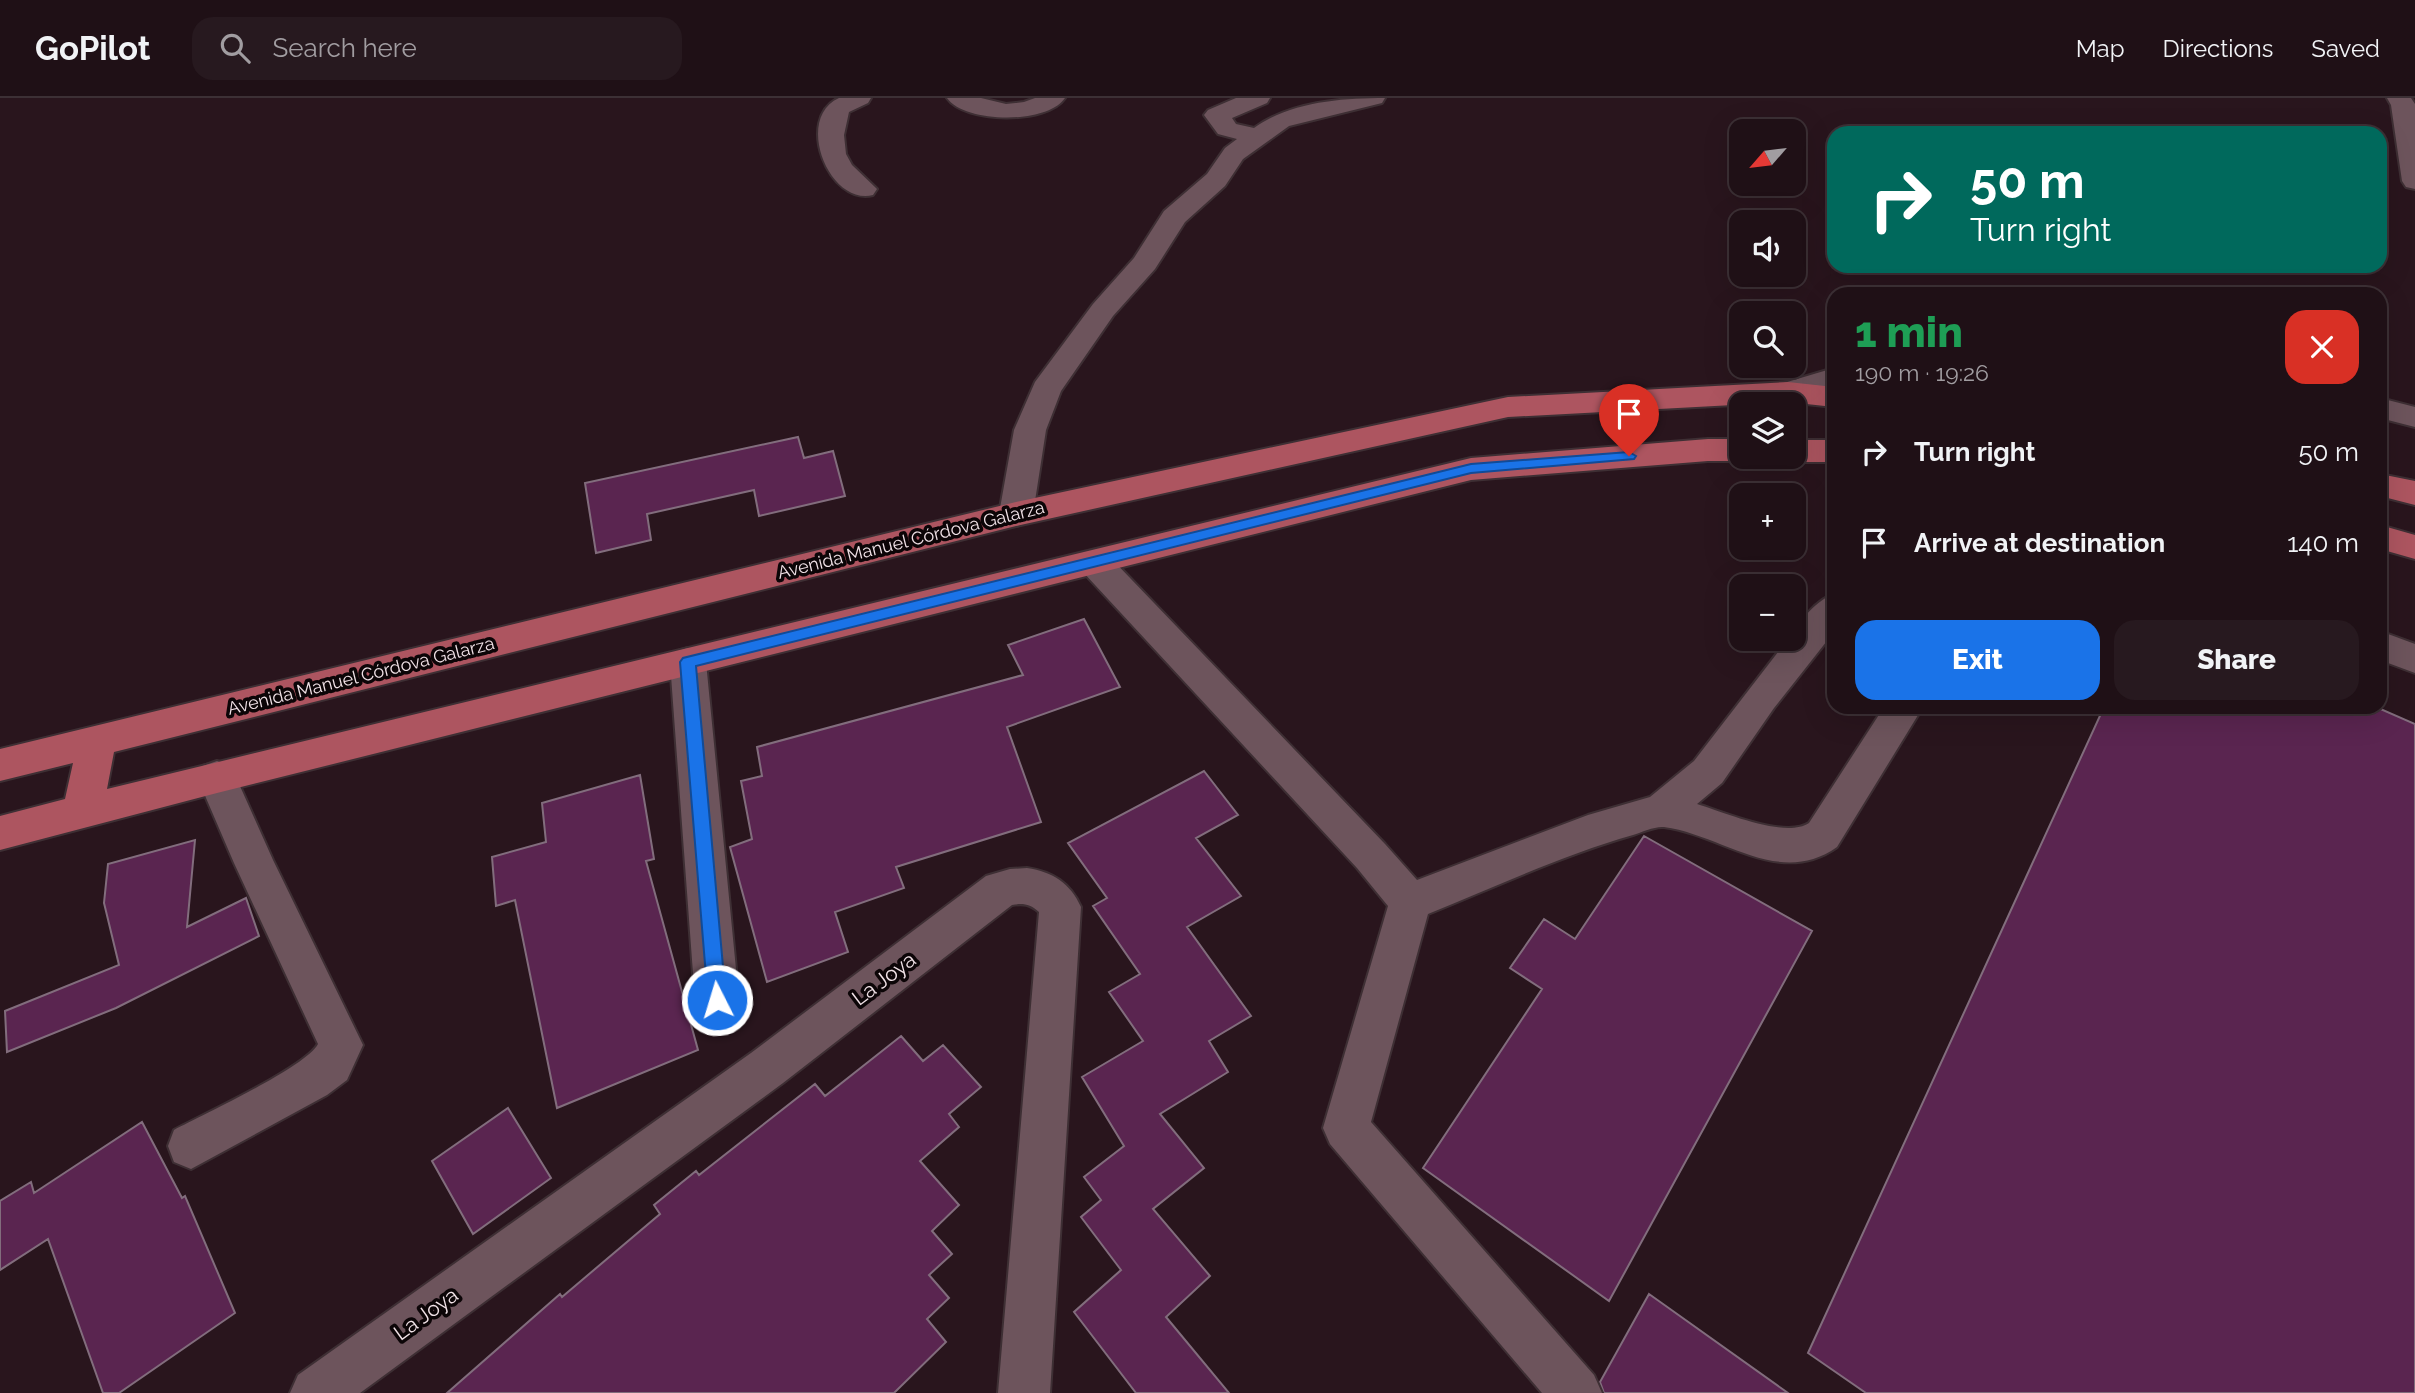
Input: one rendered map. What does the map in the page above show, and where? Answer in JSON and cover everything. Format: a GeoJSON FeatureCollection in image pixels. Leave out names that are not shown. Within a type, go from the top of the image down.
{"type":"FeatureCollection","features":[{"type":"Feature","properties":{"kind":"main road","name":"Avenida Manuel Córdova Galarza"},"geometry":{"type":"LineString","coordinates":[[1806,394],[1827,396]]}},
{"type":"Feature","properties":{"kind":"main road","name":"Avenida Manuel Córdova Galarza"},"geometry":{"type":"LineString","coordinates":[[0,765],[1016,513],[1508,407],[1729,395]]}},
{"type":"Feature","properties":{"kind":"main road"},"geometry":{"type":"LineString","coordinates":[[0,833],[217,777],[1471,469],[1729,450]]}},
{"type":"Feature","properties":{"kind":"main road"},"geometry":{"type":"LineString","coordinates":[[1806,451],[1827,451]]}},
{"type":"Feature","properties":{"kind":"main road"},"geometry":{"type":"LineString","coordinates":[[2387,487],[2415,493]]}},
{"type":"Feature","properties":{"kind":"main road"},"geometry":{"type":"LineString","coordinates":[[2387,539],[2415,547]]}},
{"type":"Feature","properties":{"kind":"main road"},"geometry":{"type":"LineString","coordinates":[[82,813],[97,742]]}},
{"type":"Feature","properties":{"kind":"street"},"geometry":{"type":"LineString","coordinates":[[859,98],[837,108],[828,139],[838,169],[864,189]]}},
{"type":"Feature","properties":{"kind":"street"},"geometry":{"type":"LineString","coordinates":[[959,98],[987,110],[1010,112],[1043,105],[1053,98]]}},
{"type":"Feature","properties":{"kind":"street"},"geometry":{"type":"LineString","coordinates":[[1258,98],[1217,115],[1227,129],[1258,137]]}},
{"type":"Feature","properties":{"kind":"street"},"geometry":{"type":"LineString","coordinates":[[1016,513],[1030,430],[1046,389],[1103,310],[1144,263],[1174,217],[1216,180],[1234,154],[1280,121],[1373,98]]}},
{"type":"Feature","properties":{"kind":"street"},"geometry":{"type":"LineString","coordinates":[[2399,98],[2403,105],[2415,181]]}},
{"type":"Feature","properties":{"kind":"street"},"geometry":{"type":"LineString","coordinates":[[1788,392],[1827,380]]}},
{"type":"Feature","properties":{"kind":"street"},"geometry":{"type":"LineString","coordinates":[[2387,410],[2415,417]]}},
{"type":"Feature","properties":{"kind":"street"},"geometry":{"type":"LineString","coordinates":[[1095,563],[1371,856],[1410,902]]}},
{"type":"Feature","properties":{"kind":"street"},"geometry":{"type":"LineString","coordinates":[[1410,902],[1602,827],[1662,810],[1708,772],[1761,698],[1827,616]]}},
{"type":"Feature","properties":{"kind":"street"},"geometry":{"type":"LineString","coordinates":[[2387,648],[2415,659]]}},
{"type":"Feature","properties":{"kind":"street"},"geometry":{"type":"LineString","coordinates":[[688,662],[717,1000]]}},
{"type":"Feature","properties":{"kind":"street"},"geometry":{"type":"LineString","coordinates":[[1662,810],[1779,846],[1810,844],[1823,835],[1900,714]]}},
{"type":"Feature","properties":{"kind":"street"},"geometry":{"type":"LineString","coordinates":[[191,1146],[311,1080],[331,1065],[341,1045],[254,863],[217,777]]}},
{"type":"Feature","properties":{"kind":"street","name":"La Joya"},"geometry":{"type":"LineString","coordinates":[[316,1393],[767,1068],[1001,889],[1031,885],[1047,893],[1060,907],[1024,1393]]}},
{"type":"Feature","properties":{"kind":"street"},"geometry":{"type":"LineString","coordinates":[[1410,902],[1346,1128],[1576,1393]]}},
{"type":"Feature","properties":{"kind":"building"},"geometry":{"type":"Polygon","coordinates":[[[798,437],[804,458],[833,451],[845,496],[759,516],[754,490],[647,514],[651,540],[596,553],[585,483],[798,437]]]}},
{"type":"Feature","properties":{"kind":"building"},"geometry":{"type":"Polygon","coordinates":[[[1084,619],[1120,687],[1007,727],[1041,822],[896,867],[904,888],[835,912],[848,952],[767,982],[730,847],[752,839],[741,781],[762,776],[757,747],[1023,675],[1008,645],[1084,619]]]}},
{"type":"Feature","properties":{"kind":"building"},"geometry":{"type":"Polygon","coordinates":[[[2387,712],[2415,724],[2415,1393],[1866,1393],[1808,1353],[2101,714],[2387,714],[2387,712]]]}},
{"type":"Feature","properties":{"kind":"building"},"geometry":{"type":"Polygon","coordinates":[[[1204,771],[1238,815],[1196,838],[1241,896],[1187,927],[1251,1016],[1209,1041],[1228,1072],[1160,1114],[1204,1168],[1153,1209],[1210,1276],[1166,1317],[1229,1393],[1136,1393],[1074,1312],[1121,1270],[1081,1217],[1101,1200],[1084,1177],[1124,1146],[1082,1077],[1143,1041],[1109,992],[1140,974],[1093,906],[1107,898],[1068,843],[1204,771]]]}},
{"type":"Feature","properties":{"kind":"building"},"geometry":{"type":"Polygon","coordinates":[[[640,775],[654,859],[646,861],[698,1050],[557,1108],[515,900],[496,906],[492,857],[546,842],[542,803],[640,775]]]}},
{"type":"Feature","properties":{"kind":"building"},"geometry":{"type":"Polygon","coordinates":[[[1644,836],[1812,931],[1609,1301],[1423,1168],[1542,989],[1510,968],[1544,919],[1575,939],[1644,836]]]}},
{"type":"Feature","properties":{"kind":"building"},"geometry":{"type":"Polygon","coordinates":[[[195,840],[187,927],[246,898],[259,936],[116,1008],[7,1052],[5,1011],[119,965],[104,903],[108,864],[195,840]]]}},
{"type":"Feature","properties":{"kind":"building"},"geometry":{"type":"Polygon","coordinates":[[[901,1036],[923,1061],[943,1045],[981,1087],[949,1114],[959,1127],[920,1161],[959,1205],[932,1231],[952,1254],[929,1275],[949,1298],[927,1319],[946,1342],[894,1393],[447,1393],[560,1294],[562,1297],[660,1214],[654,1205],[696,1171],[699,1175],[815,1084],[825,1096],[901,1036]]]}},
{"type":"Feature","properties":{"kind":"building"},"geometry":{"type":"Polygon","coordinates":[[[508,1108],[551,1178],[473,1234],[432,1161],[508,1108]]]}},
{"type":"Feature","properties":{"kind":"building"},"geometry":{"type":"Polygon","coordinates":[[[142,1122],[182,1198],[185,1196],[235,1313],[119,1393],[103,1393],[48,1239],[0,1270],[0,1201],[31,1182],[34,1193],[142,1122]]]}},
{"type":"Feature","properties":{"kind":"building"},"geometry":{"type":"Polygon","coordinates":[[[1649,1294],[1788,1393],[1604,1393],[1600,1382],[1649,1294]]]}},
{"type":"Feature","properties":{"kind":"route"},"geometry":{"type":"LineString","coordinates":[[717,1000],[688,662],[1471,469],[1629,456]]}}]}
